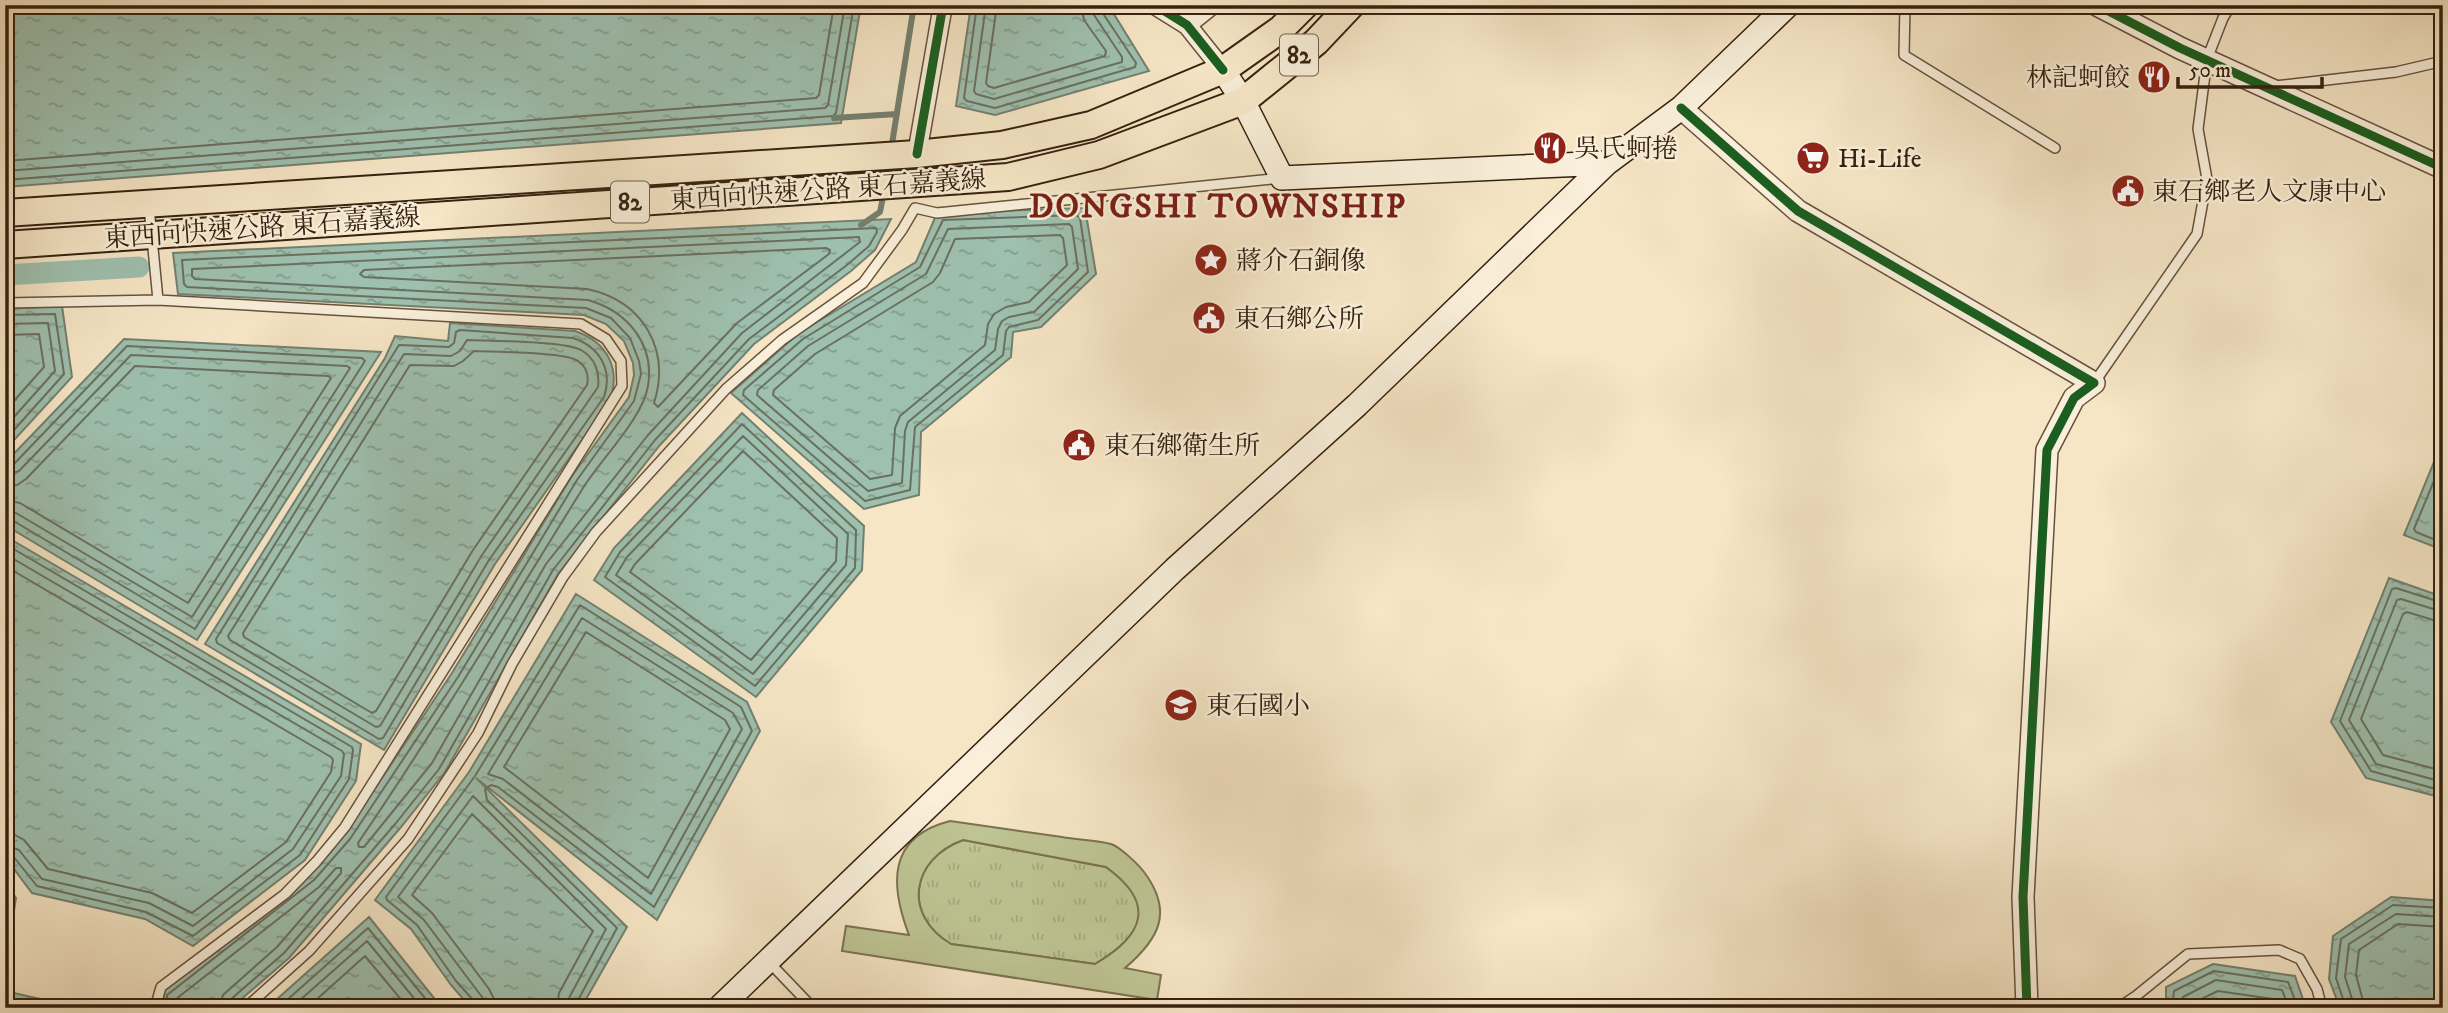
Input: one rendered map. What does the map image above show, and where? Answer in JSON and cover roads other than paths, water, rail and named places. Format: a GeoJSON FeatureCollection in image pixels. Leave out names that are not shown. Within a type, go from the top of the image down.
{"type":"FeatureCollection","features":[{"type":"Feature","properties":{"kind":"main road","name":"東西向快速公路 東石嘉義線"},"geometry":{"type":"LineString","coordinates":[[5,213],[917,154],[1002,145],[1091,125],[1223,70],[1281,29],[1305,5]]}},
{"type":"Feature","properties":{"kind":"main road","name":"東西向快速公路 東石嘉義線"},"geometry":{"type":"LineString","coordinates":[[5,245],[1008,177],[1099,155],[1243,101],[1316,42],[1351,5]]}},
{"type":"Feature","properties":{"kind":"main road"},"geometry":{"type":"LineString","coordinates":[[719,1008],[1175,569],[1357,405],[1607,163],[1681,108],[1788,5]]}},
{"type":"Feature","properties":{"kind":"main road"},"geometry":{"type":"LineString","coordinates":[[1223,70],[1243,101],[1282,178],[1607,163]]}},
{"type":"Feature","properties":{"kind":"street"},"geometry":{"type":"LineString","coordinates":[[917,154],[943,5]]}},
{"type":"Feature","properties":{"kind":"street"},"geometry":{"type":"LineString","coordinates":[[1155,5],[1186,26],[1223,70]]}},
{"type":"Feature","properties":{"kind":"street"},"geometry":{"type":"LineString","coordinates":[[1186,26],[1212,5]]}},
{"type":"Feature","properties":{"kind":"street"},"geometry":{"type":"LineString","coordinates":[[2097,5],[2180,48],[2443,168]]}},
{"type":"Feature","properties":{"kind":"street"},"geometry":{"type":"LineString","coordinates":[[1681,108],[1798,211],[2094,383],[2074,398],[2047,450],[2023,897],[2027,1008]]}},
{"type":"Feature","properties":{"kind":"lane"},"geometry":{"type":"LineString","coordinates":[[1905,5],[1904,55],[2055,148]]}},
{"type":"Feature","properties":{"kind":"lane"},"geometry":{"type":"LineString","coordinates":[[2094,383],[2197,234],[2207,179],[2198,128],[2207,59],[2231,5]]}},
{"type":"Feature","properties":{"kind":"lane"},"geometry":{"type":"LineString","coordinates":[[2266,87],[2396,72],[2443,61]]}},
{"type":"Feature","properties":{"kind":"lane"},"geometry":{"type":"LineString","coordinates":[[249,1008],[251,1003],[309,951],[408,839],[478,733],[512,664],[563,577],[596,532],[726,389],[782,340],[863,283],[915,208],[937,213],[1282,178]]}},
{"type":"Feature","properties":{"kind":"lane"},"geometry":{"type":"LineString","coordinates":[[148,202],[158,300]]}},
{"type":"Feature","properties":{"kind":"lane"},"geometry":{"type":"LineString","coordinates":[[5,303],[158,300],[581,324],[606,339],[621,361],[622,386],[345,827],[285,894],[161,987],[155,1008]]}},
{"type":"Feature","properties":{"kind":"lane"},"geometry":{"type":"LineString","coordinates":[[2118,1008],[2188,954],[2279,950],[2300,959],[2317,989],[2322,1008]]}},
{"type":"Feature","properties":{"kind":"lane"},"geometry":{"type":"LineString","coordinates":[[767,961],[813,1008]]}},
{"type":"Feature","properties":{"kind":"water"},"geometry":{"type":"Polygon","coordinates":[[[5,5],[861,5],[841,123],[5,187],[5,5]]]}},
{"type":"Feature","properties":{"kind":"water"},"geometry":{"type":"Polygon","coordinates":[[[971,5],[1104,5],[1112,11],[1149,71],[995,115],[956,106],[971,5]]]}},
{"type":"Feature","properties":{"kind":"water"},"geometry":{"type":"Polygon","coordinates":[[[1085,208],[1096,274],[1041,327],[1013,332],[1011,357],[921,432],[919,495],[864,509],[731,393],[799,333],[916,262],[937,213],[1085,208]]]}},
{"type":"Feature","properties":{"kind":"water"},"geometry":{"type":"Polygon","coordinates":[[[891,219],[875,250],[754,344],[660,445],[558,574],[445,772],[289,958],[231,1008],[170,1008],[158,1004],[159,992],[309,875],[344,835],[452,673],[572,476],[629,397],[634,375],[633,363],[624,341],[606,324],[584,315],[178,294],[173,253],[891,219]]]}},
{"type":"Feature","properties":{"kind":"water"},"geometry":{"type":"Polygon","coordinates":[[[62,306],[72,377],[5,450],[5,309],[62,306]]]}},
{"type":"Feature","properties":{"kind":"water"},"geometry":{"type":"Polygon","coordinates":[[[450,323],[575,331],[596,342],[609,358],[614,377],[613,388],[610,400],[495,564],[384,750],[205,644],[385,358],[395,336],[448,341],[450,323]]]}},
{"type":"Feature","properties":{"kind":"water"},"geometry":{"type":"Polygon","coordinates":[[[124,339],[381,352],[197,640],[5,525],[5,463],[124,339]]]}},
{"type":"Feature","properties":{"kind":"water"},"geometry":{"type":"Polygon","coordinates":[[[742,413],[864,526],[862,570],[756,697],[594,580],[614,548],[742,413]]]}},
{"type":"Feature","properties":{"kind":"water"},"geometry":{"type":"Polygon","coordinates":[[[2443,440],[2443,550],[2404,535],[2443,440]]]}},
{"type":"Feature","properties":{"kind":"water"},"geometry":{"type":"Polygon","coordinates":[[[5,536],[361,744],[356,781],[305,860],[193,946],[145,919],[32,893],[5,857],[5,536]]]}},
{"type":"Feature","properties":{"kind":"water"},"geometry":{"type":"Polygon","coordinates":[[[2389,578],[2443,597],[2443,798],[2366,778],[2331,722],[2389,578]]]}},
{"type":"Feature","properties":{"kind":"water"},"geometry":{"type":"Polygon","coordinates":[[[576,594],[747,702],[760,731],[657,920],[476,778],[627,927],[581,1008],[471,1008],[411,929],[375,900],[469,772],[576,594]]]}},
{"type":"Feature","properties":{"kind":"water"},"geometry":{"type":"Polygon","coordinates":[[[5,882],[16,898],[11,929],[5,928],[5,882]]]}},
{"type":"Feature","properties":{"kind":"water"},"geometry":{"type":"Polygon","coordinates":[[[2391,897],[2443,901],[2443,1008],[2340,1008],[2329,979],[2333,936],[2391,897]]]}},
{"type":"Feature","properties":{"kind":"water"},"geometry":{"type":"Polygon","coordinates":[[[369,917],[442,1008],[267,1008],[369,917]]]}},
{"type":"Feature","properties":{"kind":"water"},"geometry":{"type":"Polygon","coordinates":[[[2213,964],[2295,976],[2306,1008],[2166,1008],[2166,987],[2213,964]]]}},
{"type":"Feature","properties":{"kind":"water"},"geometry":{"type":"Polygon","coordinates":[[[5,991],[80,1008],[5,1008],[5,991]]]}},
{"type":"Feature","properties":{"kind":"waterway"},"geometry":{"type":"LineString","coordinates":[[892,144],[914,5]]}},
{"type":"Feature","properties":{"kind":"waterway"},"geometry":{"type":"LineString","coordinates":[[834,118],[897,114]]}},
{"type":"Feature","properties":{"kind":"waterway"},"geometry":{"type":"LineString","coordinates":[[861,225],[880,212],[883,197]]}},
{"type":"Feature","properties":{"kind":"waterway"},"geometry":{"type":"LineString","coordinates":[[5,275],[139,267]]}},
{"type":"Feature","properties":{"kind":"place","name":"林記蚵餃"},"geometry":{"type":"Point","coordinates":[2154,77]}},
{"type":"Feature","properties":{"kind":"place","name":"吳氏蚵捲"},"geometry":{"type":"Point","coordinates":[1550,148]}},
{"type":"Feature","properties":{"kind":"place","name":"Hi-Life"},"geometry":{"type":"Point","coordinates":[1813,158]}},
{"type":"Feature","properties":{"kind":"place","name":"東石鄉老人文康中心"},"geometry":{"type":"Point","coordinates":[2128,191]}},
{"type":"Feature","properties":{"kind":"place","name":"蔣介石銅像"},"geometry":{"type":"Point","coordinates":[1211,260]}},
{"type":"Feature","properties":{"kind":"place","name":"東石鄉公所"},"geometry":{"type":"Point","coordinates":[1209,318]}},
{"type":"Feature","properties":{"kind":"place","name":"東石鄉衛生所"},"geometry":{"type":"Point","coordinates":[1079,445]}},
{"type":"Feature","properties":{"kind":"place","name":"東石國小"},"geometry":{"type":"Point","coordinates":[1181,705]}},
{"type":"Feature","properties":{"kind":"district","name":"DONGSHI TOWNSHIP"},"geometry":{"type":"Point","coordinates":[1218,205]}}]}
